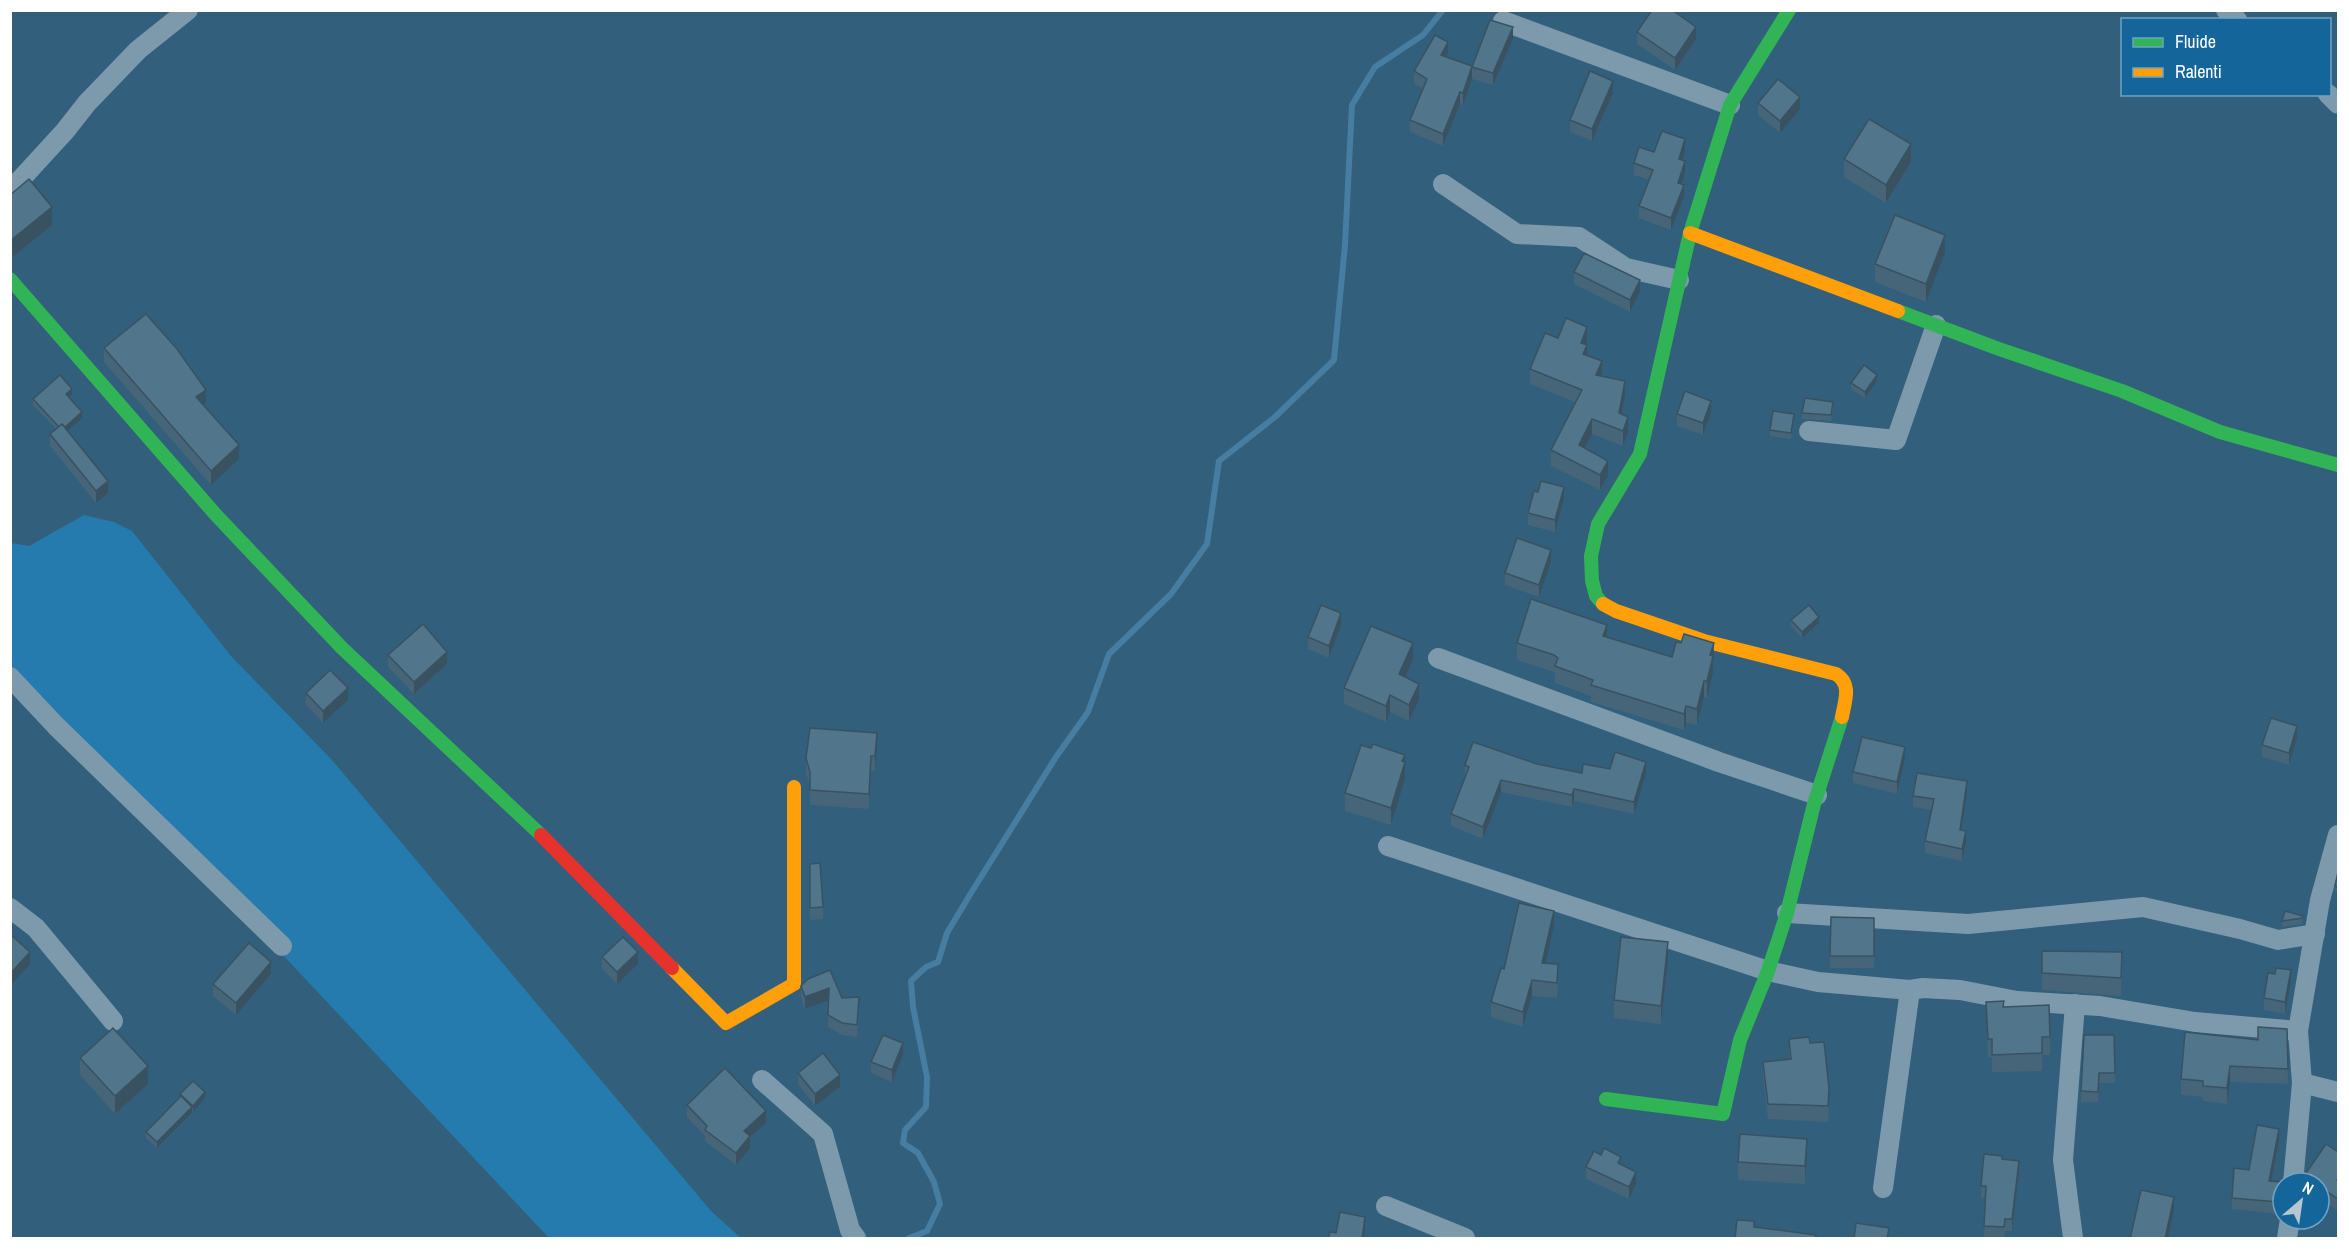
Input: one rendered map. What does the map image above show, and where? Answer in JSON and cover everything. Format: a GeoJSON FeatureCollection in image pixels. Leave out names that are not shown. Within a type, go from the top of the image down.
{"type":"FeatureCollection","features":[{"type":"Feature","properties":{"kind":"street"},"geometry":{"type":"LineString","coordinates":[[10,191],[65,131],[87,103],[138,50],[188,10]]}},
{"type":"Feature","properties":{"kind":"street"},"geometry":{"type":"LineString","coordinates":[[1605,1099],[1723,1114],[1740,1040],[1768,971],[1786,913],[1817,795],[1842,715],[1847,687],[1844,679],[1836,674],[1704,641],[1616,611],[1602,603],[1596,596],[1592,581],[1591,556],[1598,524],[1640,454],[1690,233],[1730,105],[1789,10]]}},
{"type":"Feature","properties":{"kind":"street"},"geometry":{"type":"LineString","coordinates":[[1503,21],[1730,105]]}},
{"type":"Feature","properties":{"kind":"street"},"geometry":{"type":"LineString","coordinates":[[1443,184],[1518,234],[1579,237],[1626,268],[1679,280]]}},
{"type":"Feature","properties":{"kind":"street"},"geometry":{"type":"LineString","coordinates":[[1690,233],[1936,325],[2122,391],[2220,432],[2338,465]]}},
{"type":"Feature","properties":{"kind":"street"},"geometry":{"type":"LineString","coordinates":[[10,279],[216,515],[334,640],[529,822],[726,1023],[794,984],[794,787]]}},
{"type":"Feature","properties":{"kind":"street"},"geometry":{"type":"LineString","coordinates":[[1809,431],[1896,440],[1936,325]]}},
{"type":"Feature","properties":{"kind":"street"},"geometry":{"type":"LineString","coordinates":[[1438,658],[1707,758],[1817,795]]}},
{"type":"Feature","properties":{"kind":"street"},"geometry":{"type":"LineString","coordinates":[[10,677],[56,726],[282,946]]}},
{"type":"Feature","properties":{"kind":"street"},"geometry":{"type":"LineString","coordinates":[[2295,1171],[2302,1083],[2298,1031],[2320,900],[2338,835]]}},
{"type":"Feature","properties":{"kind":"street"},"geometry":{"type":"LineString","coordinates":[[1388,846],[1768,971],[1818,982],[1910,990],[1923,988],[1960,990],[2017,1001],[2100,1006],[2195,1022],[2298,1031]]}},
{"type":"Feature","properties":{"kind":"street"},"geometry":{"type":"LineString","coordinates":[[1786,913],[1968,924],[2143,907],[2240,928],[2278,940],[2315,934]]}},
{"type":"Feature","properties":{"kind":"street"},"geometry":{"type":"LineString","coordinates":[[10,908],[36,928],[113,1021]]}},
{"type":"Feature","properties":{"kind":"street"},"geometry":{"type":"LineString","coordinates":[[1883,1188],[1910,990]]}},
{"type":"Feature","properties":{"kind":"street"},"geometry":{"type":"LineString","coordinates":[[2073,1239],[2063,1160],[2075,1004]]}},
{"type":"Feature","properties":{"kind":"street"},"geometry":{"type":"LineString","coordinates":[[762,1080],[823,1134],[850,1230],[856,1239]]}},
{"type":"Feature","properties":{"kind":"street"},"geometry":{"type":"LineString","coordinates":[[2302,1083],[2338,1092]]}},
{"type":"Feature","properties":{"kind":"street"},"geometry":{"type":"LineString","coordinates":[[1386,1206],[1465,1239]]}},
{"type":"Feature","properties":{"kind":"shaded area"},"geometry":{"type":"Polygon","coordinates":[[[84,515],[114,522],[132,531],[231,656],[332,760],[711,1211],[741,1238],[549,1238],[11,666],[11,543],[29,546],[84,515]]]}},
{"type":"Feature","properties":{"kind":"building"},"geometry":{"type":"Polygon","coordinates":[[[1652,10],[1672,10],[1696,27],[1675,58],[1637,32],[1652,10]]]}},
{"type":"Feature","properties":{"kind":"building"},"geometry":{"type":"Polygon","coordinates":[[[1490,20],[1513,27],[1493,73],[1472,67],[1490,20]]]}},
{"type":"Feature","properties":{"kind":"building"},"geometry":{"type":"Polygon","coordinates":[[[1435,35],[1448,42],[1441,55],[1472,66],[1463,93],[1460,92],[1443,134],[1410,120],[1427,79],[1414,71],[1435,35]]]}},
{"type":"Feature","properties":{"kind":"building"},"geometry":{"type":"Polygon","coordinates":[[[1590,71],[1613,81],[1592,129],[1570,120],[1590,71]]]}},
{"type":"Feature","properties":{"kind":"building"},"geometry":{"type":"Polygon","coordinates":[[[1778,79],[1800,97],[1780,121],[1758,103],[1778,79]]]}},
{"type":"Feature","properties":{"kind":"building"},"geometry":{"type":"Polygon","coordinates":[[[1869,119],[1911,144],[1886,185],[1844,159],[1869,119]]]}},
{"type":"Feature","properties":{"kind":"building"},"geometry":{"type":"Polygon","coordinates":[[[1662,131],[1685,139],[1679,159],[1685,161],[1678,183],[1684,185],[1671,218],[1639,206],[1653,170],[1634,163],[1639,147],[1654,152],[1662,131]]]}},
{"type":"Feature","properties":{"kind":"building"},"geometry":{"type":"Polygon","coordinates":[[[29,179],[52,207],[10,241],[10,195],[29,179]]]}},
{"type":"Feature","properties":{"kind":"building"},"geometry":{"type":"Polygon","coordinates":[[[1895,215],[1945,235],[1926,284],[1875,264],[1895,215]]]}},
{"type":"Feature","properties":{"kind":"building"},"geometry":{"type":"Polygon","coordinates":[[[1584,253],[1640,280],[1630,300],[1574,272],[1584,253]]]}},
{"type":"Feature","properties":{"kind":"building"},"geometry":{"type":"Polygon","coordinates":[[[146,314],[177,349],[206,390],[196,397],[239,445],[211,471],[104,348],[146,314]]]}},
{"type":"Feature","properties":{"kind":"building"},"geometry":{"type":"Polygon","coordinates":[[[1566,318],[1587,327],[1581,343],[1587,345],[1583,354],[1602,361],[1596,375],[1625,381],[1619,413],[1628,417],[1623,431],[1592,419],[1579,445],[1608,461],[1600,475],[1551,450],[1582,390],[1530,369],[1545,333],[1558,338],[1566,318]]]}},
{"type":"Feature","properties":{"kind":"building"},"geometry":{"type":"Polygon","coordinates":[[[1864,365],[1877,375],[1865,392],[1851,383],[1864,365]]]}},
{"type":"Feature","properties":{"kind":"building"},"geometry":{"type":"Polygon","coordinates":[[[60,375],[72,389],[66,394],[82,412],[65,427],[62,424],[59,427],[33,399],[60,375]]]}},
{"type":"Feature","properties":{"kind":"building"},"geometry":{"type":"Polygon","coordinates":[[[1685,391],[1711,401],[1703,423],[1677,414],[1685,391]]]}},
{"type":"Feature","properties":{"kind":"building"},"geometry":{"type":"Polygon","coordinates":[[[1805,398],[1833,402],[1831,415],[1802,413],[1805,398]]]}},
{"type":"Feature","properties":{"kind":"building"},"geometry":{"type":"Polygon","coordinates":[[[1773,411],[1794,414],[1791,433],[1770,430],[1773,411]]]}},
{"type":"Feature","properties":{"kind":"building"},"geometry":{"type":"Polygon","coordinates":[[[62,424],[108,481],[96,491],[50,434],[62,424]]]}},
{"type":"Feature","properties":{"kind":"building"},"geometry":{"type":"Polygon","coordinates":[[[1541,481],[1564,487],[1555,520],[1528,513],[1534,491],[1538,492],[1541,481]]]}},
{"type":"Feature","properties":{"kind":"building"},"geometry":{"type":"Polygon","coordinates":[[[1517,538],[1551,550],[1539,585],[1505,573],[1517,538]]]}},
{"type":"Feature","properties":{"kind":"building"},"geometry":{"type":"Polygon","coordinates":[[[1531,599],[1607,625],[1603,636],[1672,657],[1676,642],[1681,643],[1684,634],[1714,643],[1707,681],[1704,681],[1697,709],[1686,706],[1684,714],[1591,685],[1593,680],[1555,666],[1558,658],[1554,655],[1517,643],[1531,599]]]}},
{"type":"Feature","properties":{"kind":"building"},"geometry":{"type":"Polygon","coordinates":[[[1321,605],[1341,613],[1329,646],[1308,637],[1321,605]]]}},
{"type":"Feature","properties":{"kind":"building"},"geometry":{"type":"Polygon","coordinates":[[[1809,605],[1819,617],[1802,632],[1791,620],[1809,605]]]}},
{"type":"Feature","properties":{"kind":"building"},"geometry":{"type":"Polygon","coordinates":[[[423,624],[447,652],[414,682],[388,655],[423,624]]]}},
{"type":"Feature","properties":{"kind":"building"},"geometry":{"type":"Polygon","coordinates":[[[1371,626],[1413,643],[1399,674],[1419,684],[1409,705],[1390,695],[1386,706],[1344,688],[1371,626]]]}},
{"type":"Feature","properties":{"kind":"building"},"geometry":{"type":"Polygon","coordinates":[[[330,670],[348,688],[323,711],[306,693],[330,670]]]}},
{"type":"Feature","properties":{"kind":"building"},"geometry":{"type":"Polygon","coordinates":[[[2271,718],[2297,726],[2289,753],[2262,745],[2271,718]]]}},
{"type":"Feature","properties":{"kind":"building"},"geometry":{"type":"Polygon","coordinates":[[[810,728],[877,733],[875,756],[871,756],[869,794],[810,790],[810,772],[806,758],[810,728]]]}},
{"type":"Feature","properties":{"kind":"building"},"geometry":{"type":"Polygon","coordinates":[[[1862,737],[1905,747],[1897,782],[1853,772],[1862,737]]]}},
{"type":"Feature","properties":{"kind":"building"},"geometry":{"type":"Polygon","coordinates":[[[1473,742],[1537,764],[1582,773],[1583,764],[1610,769],[1615,752],[1646,762],[1634,802],[1574,789],[1572,795],[1501,780],[1483,827],[1451,814],[1469,767],[1465,765],[1473,742]]]}},
{"type":"Feature","properties":{"kind":"building"},"geometry":{"type":"Polygon","coordinates":[[[1373,744],[1405,755],[1391,808],[1345,793],[1361,745],[1371,748],[1373,744]]]}},
{"type":"Feature","properties":{"kind":"building"},"geometry":{"type":"Polygon","coordinates":[[[1917,773],[1967,781],[1960,830],[1966,831],[1962,849],[1925,841],[1934,799],[1913,796],[1917,773]]]}},
{"type":"Feature","properties":{"kind":"building"},"geometry":{"type":"Polygon","coordinates":[[[820,863],[823,907],[810,908],[810,864],[820,863]]]}},
{"type":"Feature","properties":{"kind":"building"},"geometry":{"type":"Polygon","coordinates":[[[1519,903],[1554,911],[1542,963],[1558,964],[1557,983],[1532,980],[1523,1012],[1491,1002],[1501,968],[1504,969],[1519,903]]]}},
{"type":"Feature","properties":{"kind":"building"},"geometry":{"type":"Polygon","coordinates":[[[2285,911],[2303,916],[2282,921],[2285,911]]]}},
{"type":"Feature","properties":{"kind":"building"},"geometry":{"type":"Polygon","coordinates":[[[1831,917],[1874,918],[1874,956],[1830,956],[1831,917]]]}},
{"type":"Feature","properties":{"kind":"building"},"geometry":{"type":"Polygon","coordinates":[[[10,934],[30,952],[10,974],[10,934]]]}},
{"type":"Feature","properties":{"kind":"building"},"geometry":{"type":"Polygon","coordinates":[[[623,937],[638,952],[617,972],[602,957],[623,937]]]}},
{"type":"Feature","properties":{"kind":"building"},"geometry":{"type":"Polygon","coordinates":[[[1621,937],[1668,942],[1661,1006],[1614,1000],[1621,937]]]}},
{"type":"Feature","properties":{"kind":"building"},"geometry":{"type":"Polygon","coordinates":[[[249,943],[271,962],[236,1003],[213,984],[249,943]]]}},
{"type":"Feature","properties":{"kind":"building"},"geometry":{"type":"Polygon","coordinates":[[[2042,951],[2122,952],[2121,978],[2042,973],[2042,951]]]}},
{"type":"Feature","properties":{"kind":"building"},"geometry":{"type":"Polygon","coordinates":[[[2276,968],[2291,970],[2285,1002],[2264,998],[2268,973],[2275,974],[2276,968]]]}},
{"type":"Feature","properties":{"kind":"building"},"geometry":{"type":"Polygon","coordinates":[[[830,970],[842,998],[859,997],[857,1025],[842,1023],[828,1015],[829,988],[805,997],[801,986],[808,979],[830,970]]]}},
{"type":"Feature","properties":{"kind":"building"},"geometry":{"type":"Polygon","coordinates":[[[2004,1001],[2003,1007],[2049,1005],[2050,1037],[2042,1037],[2042,1053],[1992,1055],[1992,1039],[1988,1039],[1986,1002],[2004,1001]]]}},
{"type":"Feature","properties":{"kind":"building"},"geometry":{"type":"Polygon","coordinates":[[[2258,1027],[2287,1029],[2288,1069],[2230,1066],[2227,1088],[2203,1086],[2203,1081],[2181,1079],[2185,1032],[2258,1040],[2258,1027]]]}},
{"type":"Feature","properties":{"kind":"building"},"geometry":{"type":"Polygon","coordinates":[[[113,1028],[148,1066],[115,1096],[80,1058],[113,1028]]]}},
{"type":"Feature","properties":{"kind":"building"},"geometry":{"type":"Polygon","coordinates":[[[883,1035],[903,1043],[892,1070],[871,1062],[883,1035]]]}},
{"type":"Feature","properties":{"kind":"building"},"geometry":{"type":"Polygon","coordinates":[[[2084,1035],[2114,1035],[2115,1073],[2099,1073],[2098,1092],[2081,1091],[2084,1035]]]}},
{"type":"Feature","properties":{"kind":"building"},"geometry":{"type":"Polygon","coordinates":[[[1809,1037],[1810,1043],[1824,1042],[1829,1088],[1828,1106],[1768,1104],[1763,1062],[1791,1059],[1789,1039],[1809,1037]]]}},
{"type":"Feature","properties":{"kind":"building"},"geometry":{"type":"Polygon","coordinates":[[[823,1053],[840,1075],[815,1094],[798,1073],[823,1053]]]}},
{"type":"Feature","properties":{"kind":"building"},"geometry":{"type":"Polygon","coordinates":[[[725,1068],[766,1111],[744,1131],[750,1136],[736,1153],[705,1130],[707,1126],[687,1105],[725,1068]]]}},
{"type":"Feature","properties":{"kind":"building"},"geometry":{"type":"Polygon","coordinates":[[[193,1081],[205,1092],[193,1106],[180,1094],[193,1081]]]}},
{"type":"Feature","properties":{"kind":"building"},"geometry":{"type":"Polygon","coordinates":[[[181,1096],[192,1107],[157,1142],[146,1132],[181,1096]]]}},
{"type":"Feature","properties":{"kind":"building"},"geometry":{"type":"Polygon","coordinates":[[[2257,1125],[2279,1129],[2269,1181],[2271,1181],[2271,1201],[2232,1198],[2234,1168],[2249,1170],[2257,1125]]]}},
{"type":"Feature","properties":{"kind":"building"},"geometry":{"type":"Polygon","coordinates":[[[1740,1134],[1807,1139],[1805,1166],[1738,1162],[1740,1134]]]}},
{"type":"Feature","properties":{"kind":"building"},"geometry":{"type":"Polygon","coordinates":[[[2326,1144],[2338,1152],[2338,1199],[2331,1194],[2331,1171],[2307,1171],[2326,1144]]]}},
{"type":"Feature","properties":{"kind":"building"},"geometry":{"type":"Polygon","coordinates":[[[1604,1148],[1621,1157],[1618,1163],[1636,1172],[1629,1187],[1586,1167],[1594,1151],[1601,1155],[1604,1148]]]}},
{"type":"Feature","properties":{"kind":"building"},"geometry":{"type":"Polygon","coordinates":[[[1984,1154],[2019,1161],[2012,1219],[2005,1219],[2004,1227],[1984,1226],[1986,1186],[1981,1186],[1984,1154]]]}},
{"type":"Feature","properties":{"kind":"building"},"geometry":{"type":"Polygon","coordinates":[[[2141,1190],[2174,1197],[2165,1239],[2130,1239],[2141,1190]]]}},
{"type":"Feature","properties":{"kind":"building"},"geometry":{"type":"Polygon","coordinates":[[[1340,1212],[1365,1217],[1362,1239],[1328,1239],[1330,1232],[1336,1233],[1340,1212]]]}},
{"type":"Feature","properties":{"kind":"building"},"geometry":{"type":"Polygon","coordinates":[[[1737,1220],[1754,1221],[1754,1227],[1816,1235],[1815,1238],[1820,1239],[1735,1239],[1737,1220]]]}},
{"type":"Feature","properties":{"kind":"building"},"geometry":{"type":"Polygon","coordinates":[[[1856,1223],[1889,1228],[1887,1239],[1854,1239],[1856,1223]]]}},
{"type":"Feature","properties":{"kind":"waterway"},"geometry":{"type":"LineString","coordinates":[[909,1238],[927,1231],[940,1204],[934,1182],[918,1153],[903,1143],[905,1130],[926,1107],[927,1077],[913,1007],[911,981],[926,967],[938,962],[947,933],[1056,757],[1088,712],[1109,654],[1171,594],[1207,544],[1219,461],[1275,417],[1334,360],[1345,245],[1352,105],[1375,67],[1423,35],[1443,10]]}},
{"type":"Feature","properties":{"kind":"traffic: fast"},"geometry":{"type":"LineString","coordinates":[[1603,604],[1596,596],[1592,581],[1591,556],[1598,524],[1640,454],[1690,233],[1730,105],[1789,10]]}},
{"type":"Feature","properties":{"kind":"traffic: fast"},"geometry":{"type":"LineString","coordinates":[[10,279],[216,515],[342,648],[541,835]]}},
{"type":"Feature","properties":{"kind":"traffic: fast"},"geometry":{"type":"LineString","coordinates":[[1898,311],[1999,349],[2122,391],[2220,432],[2338,465]]}},
{"type":"Feature","properties":{"kind":"traffic: fast"},"geometry":{"type":"LineString","coordinates":[[1606,1099],[1723,1114],[1740,1040],[1768,971],[1787,913],[1814,804],[1842,717]]}},
{"type":"Feature","properties":{"kind":"traffic: slow"},"geometry":{"type":"LineString","coordinates":[[1690,233],[1898,311]]}},
{"type":"Feature","properties":{"kind":"traffic: slow"},"geometry":{"type":"LineString","coordinates":[[1603,604],[1616,611],[1704,641],[1836,674],[1846,688],[1842,717]]}},
{"type":"Feature","properties":{"kind":"traffic: slow"},"geometry":{"type":"LineString","coordinates":[[672,968],[726,1023],[794,984],[794,787]]}},
{"type":"Feature","properties":{"kind":"traffic: jam"},"geometry":{"type":"LineString","coordinates":[[541,835],[672,968]]}}]}
